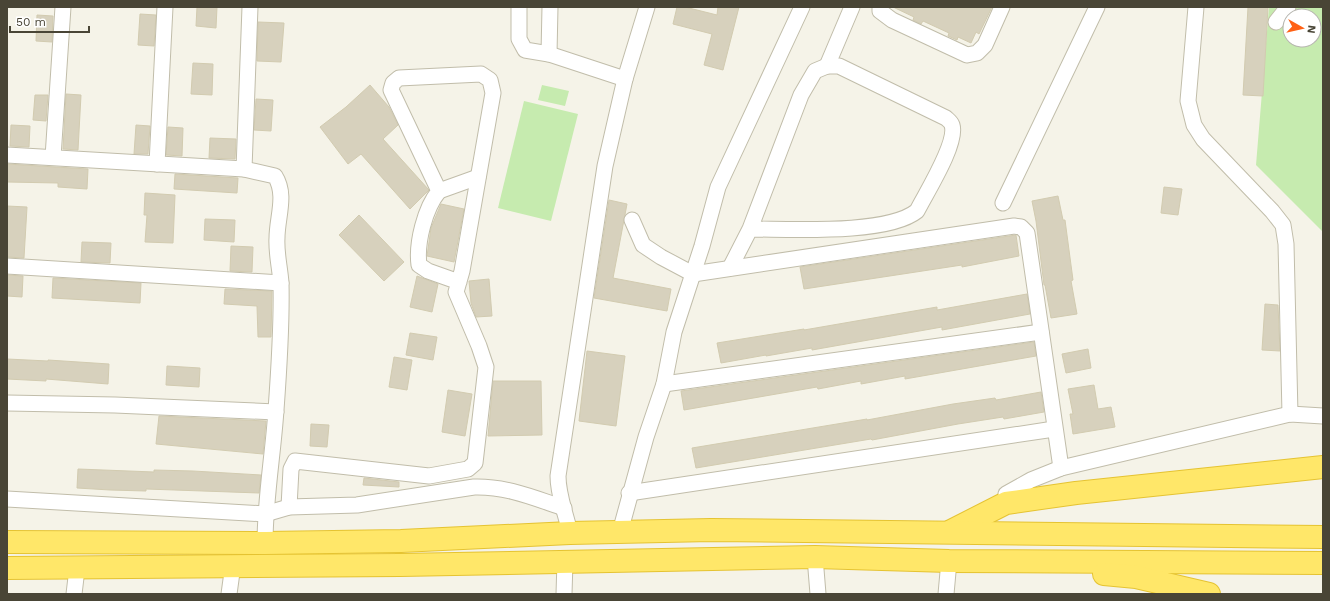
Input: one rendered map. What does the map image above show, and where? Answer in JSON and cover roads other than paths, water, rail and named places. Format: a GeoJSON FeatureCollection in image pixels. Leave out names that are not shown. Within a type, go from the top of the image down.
{"type":"FeatureCollection","features":[{"type":"Feature","properties":{"kind":"highway"},"geometry":{"type":"LineString","coordinates":[[947,533],[1006,503],[1076,493],[1323,467]]}},
{"type":"Feature","properties":{"kind":"highway"},"geometry":{"type":"LineString","coordinates":[[7,542],[265,543],[401,541],[570,533],[711,530],[1323,537]]}},
{"type":"Feature","properties":{"kind":"highway"},"geometry":{"type":"LineString","coordinates":[[7,568],[76,573],[233,565],[400,565],[815,557],[949,561],[1323,563]]}},
{"type":"Feature","properties":{"kind":"highway"},"geometry":{"type":"LineString","coordinates":[[949,561],[1136,577],[1209,594]]}},
{"type":"Feature","properties":{"kind":"street"},"geometry":{"type":"LineString","coordinates":[[53,157],[63,7]]}},
{"type":"Feature","properties":{"kind":"street"},"geometry":{"type":"LineString","coordinates":[[157,164],[165,7]]}},
{"type":"Feature","properties":{"kind":"street"},"geometry":{"type":"LineString","coordinates":[[244,169],[250,7]]}},
{"type":"Feature","properties":{"kind":"street"},"geometry":{"type":"LineString","coordinates":[[519,7],[518,38],[524,50],[549,54],[625,79]]}},
{"type":"Feature","properties":{"kind":"street"},"geometry":{"type":"LineString","coordinates":[[549,54],[550,7]]}},
{"type":"Feature","properties":{"kind":"street"},"geometry":{"type":"LineString","coordinates":[[570,533],[564,508],[558,493],[558,476],[605,166],[625,79],[647,7]]}},
{"type":"Feature","properties":{"kind":"street"},"geometry":{"type":"LineString","coordinates":[[620,532],[630,493],[664,384],[674,332],[693,274],[718,187],[802,7]]}},
{"type":"Feature","properties":{"kind":"street"},"geometry":{"type":"LineString","coordinates":[[827,66],[852,7]]}},
{"type":"Feature","properties":{"kind":"street"},"geometry":{"type":"LineString","coordinates":[[880,7],[880,11],[892,20],[967,56],[977,53],[985,45],[1002,7]]}},
{"type":"Feature","properties":{"kind":"street"},"geometry":{"type":"LineString","coordinates":[[1003,203],[1097,7]]}},
{"type":"Feature","properties":{"kind":"street"},"geometry":{"type":"LineString","coordinates":[[1196,7],[1188,101],[1194,125],[1203,139],[1272,211],[1283,225],[1286,244],[1290,414]]}},
{"type":"Feature","properties":{"kind":"street"},"geometry":{"type":"LineString","coordinates":[[1276,22],[1288,7]]}},
{"type":"Feature","properties":{"kind":"street"},"geometry":{"type":"LineString","coordinates":[[730,268],[750,228],[800,95],[815,71],[827,66],[839,66],[946,118],[952,124],[953,132],[949,149],[918,211],[909,217],[897,221],[834,230],[750,228]]}},
{"type":"Feature","properties":{"kind":"street"},"geometry":{"type":"LineString","coordinates":[[289,507],[291,469],[295,461],[429,476],[468,469],[475,463],[486,367],[479,346],[456,292],[493,93],[490,80],[481,74],[399,78],[393,83],[391,90],[439,191]]}},
{"type":"Feature","properties":{"kind":"street"},"geometry":{"type":"LineString","coordinates":[[7,155],[244,169],[275,176],[279,183],[282,196],[277,238],[281,283],[276,412],[265,514],[265,543]]}},
{"type":"Feature","properties":{"kind":"street"},"geometry":{"type":"LineString","coordinates":[[459,282],[428,271],[418,265],[417,250],[431,201],[439,191],[478,178]]}},
{"type":"Feature","properties":{"kind":"street"},"geometry":{"type":"LineString","coordinates":[[632,220],[642,244],[661,257],[693,274],[1014,226],[1021,227],[1028,233],[1054,429],[1061,468]]}},
{"type":"Feature","properties":{"kind":"street"},"geometry":{"type":"LineString","coordinates":[[7,266],[281,283]]}},
{"type":"Feature","properties":{"kind":"street"},"geometry":{"type":"LineString","coordinates":[[664,384],[1041,332]]}},
{"type":"Feature","properties":{"kind":"street"},"geometry":{"type":"LineString","coordinates":[[7,403],[115,405],[276,412]]}},
{"type":"Feature","properties":{"kind":"street"},"geometry":{"type":"LineString","coordinates":[[1006,494],[1031,480],[1061,468],[1290,414],[1323,416]]}},
{"type":"Feature","properties":{"kind":"street"},"geometry":{"type":"LineString","coordinates":[[630,493],[1054,429]]}},
{"type":"Feature","properties":{"kind":"street"},"geometry":{"type":"LineString","coordinates":[[7,499],[265,514],[289,507],[357,505],[474,487],[492,486],[527,495],[564,508]]}},
{"type":"Feature","properties":{"kind":"street"},"geometry":{"type":"LineString","coordinates":[[815,557],[818,594]]}},
{"type":"Feature","properties":{"kind":"street"},"geometry":{"type":"LineString","coordinates":[[564,594],[565,561]]}},
{"type":"Feature","properties":{"kind":"street"},"geometry":{"type":"LineString","coordinates":[[946,594],[949,561]]}},
{"type":"Feature","properties":{"kind":"street"},"geometry":{"type":"LineString","coordinates":[[229,594],[233,565]]}},
{"type":"Feature","properties":{"kind":"street"},"geometry":{"type":"LineString","coordinates":[[74,594],[76,573]]}},
{"type":"Feature","properties":{"kind":"street"},"geometry":{"type":"LineString","coordinates":[[76,573],[86,594]]}}]}
